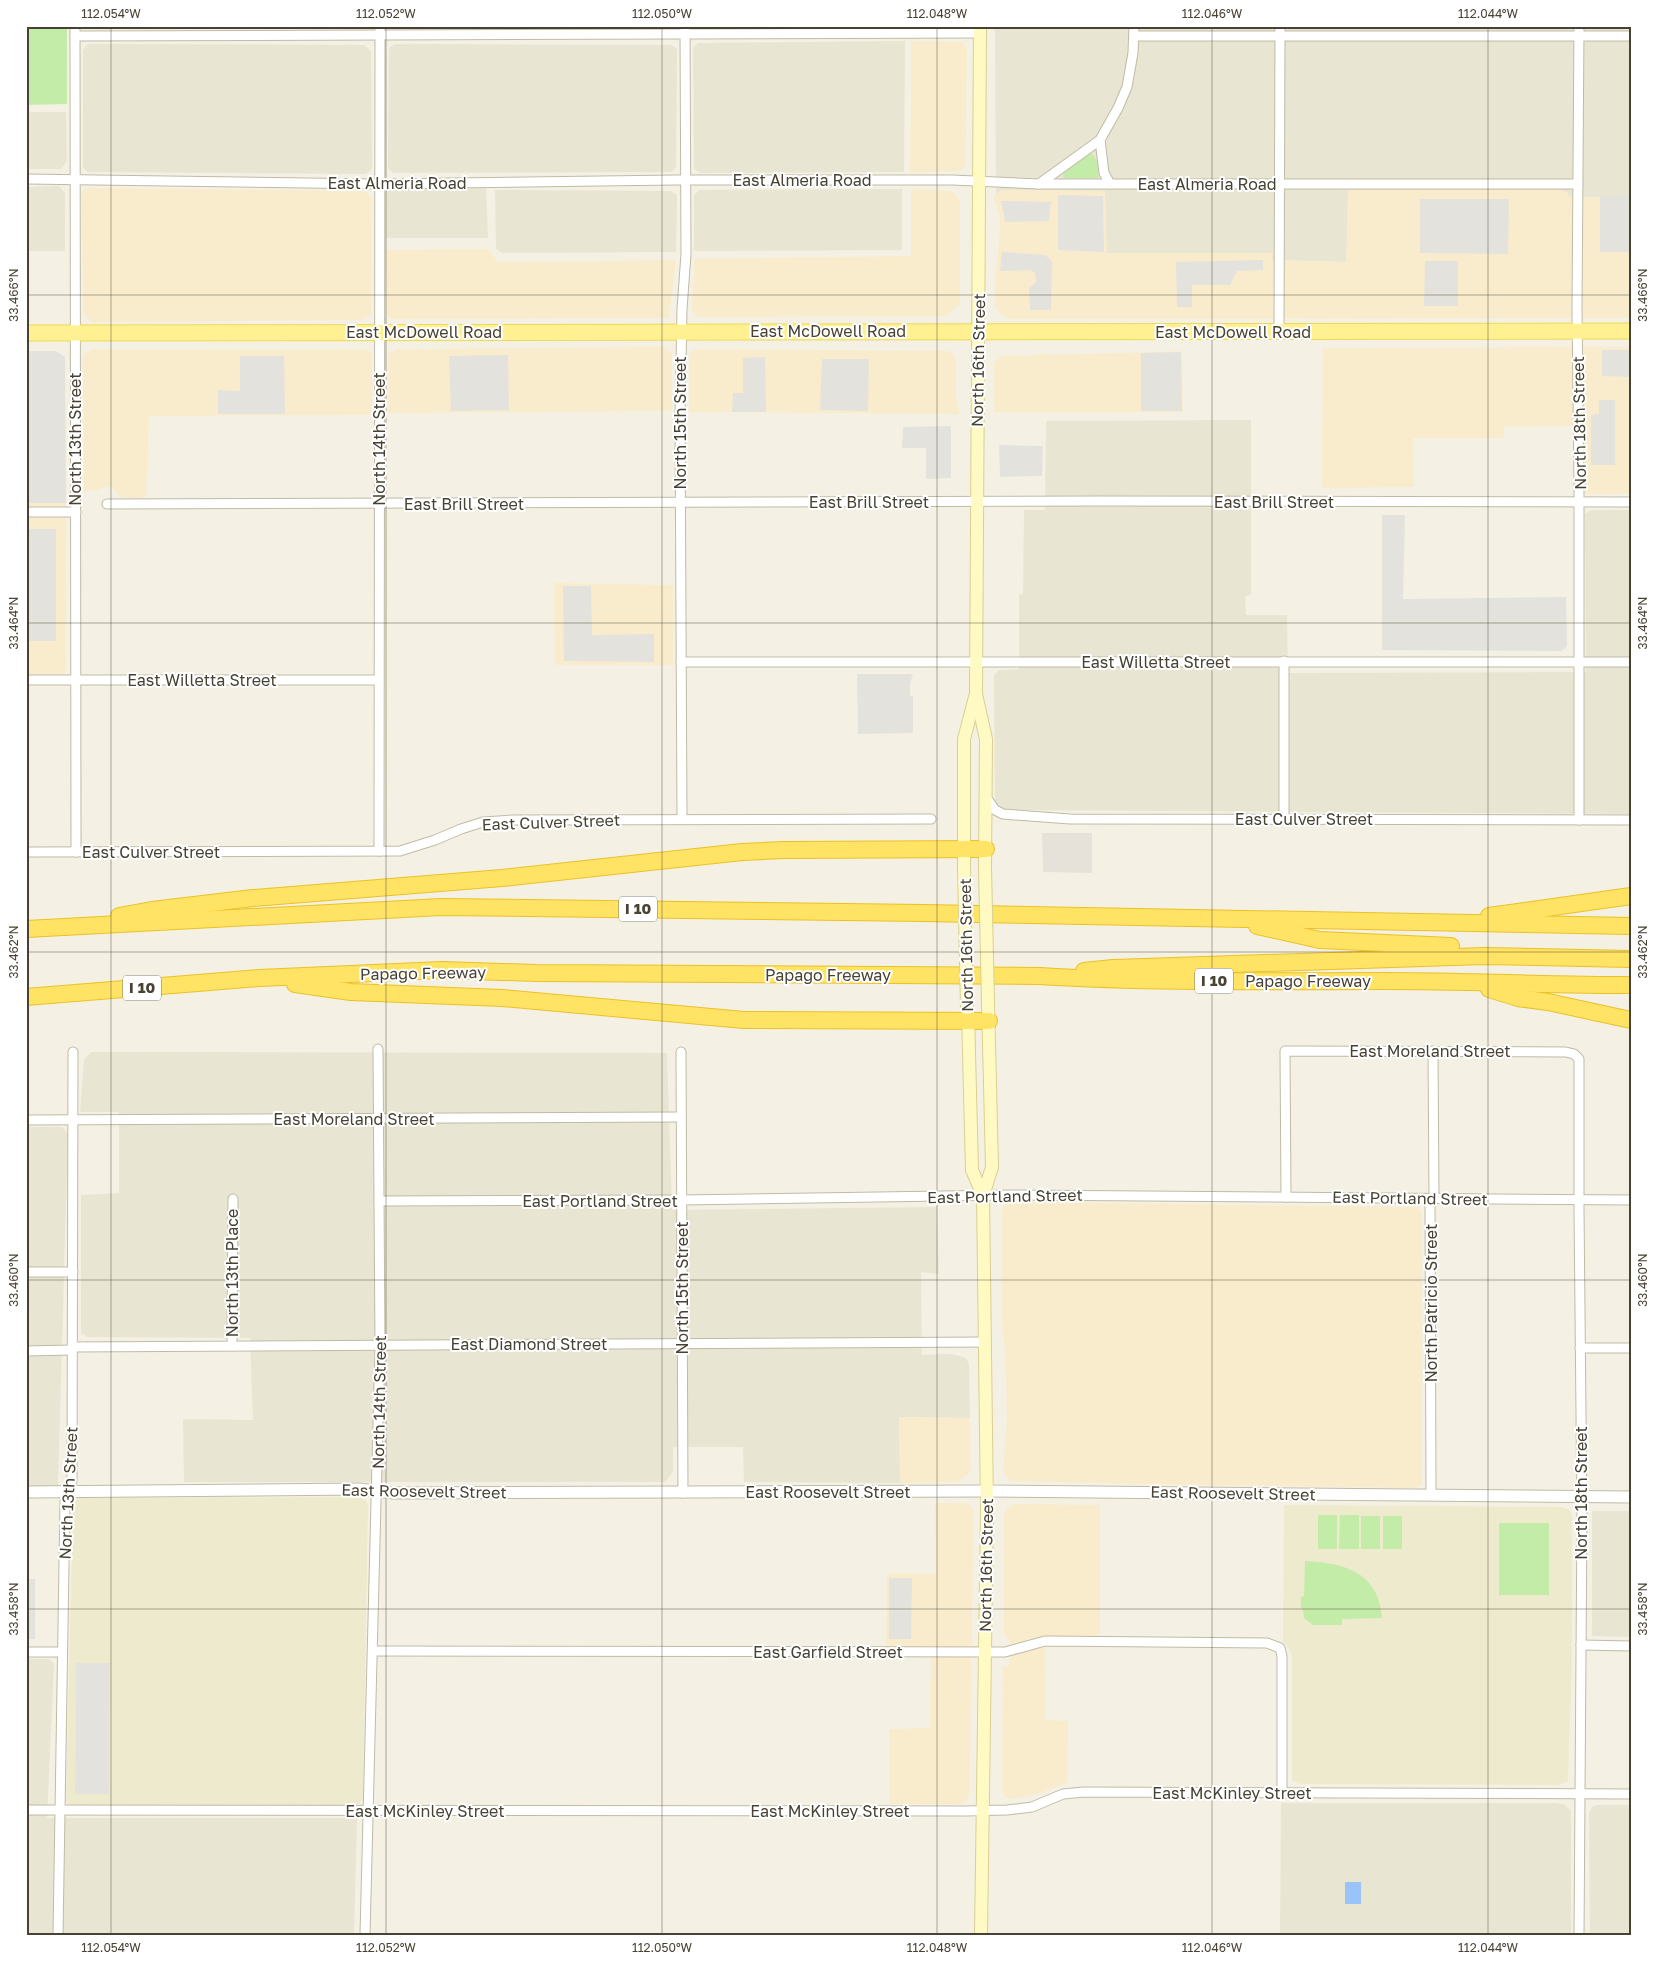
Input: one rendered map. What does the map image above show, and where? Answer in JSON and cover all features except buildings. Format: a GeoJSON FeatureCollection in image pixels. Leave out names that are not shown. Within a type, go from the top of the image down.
{"type":"FeatureCollection","features":[{"type":"Feature","properties":{"kind":"highway"},"geometry":{"type":"LineString","coordinates":[[56,928],[152,910],[244,900],[502,878],[742,852],[783,850],[986,850]]}},
{"type":"Feature","properties":{"kind":"highway"},"geometry":{"type":"LineString","coordinates":[[1445,922],[1631,896]]}},
{"type":"Feature","properties":{"kind":"highway","name":"I 10"},"geometry":{"type":"LineString","coordinates":[[26,929],[441,907],[1631,926]]}},
{"type":"Feature","properties":{"kind":"highway"},"geometry":{"type":"LineString","coordinates":[[1220,918],[1320,940],[1628,954]]}},
{"type":"Feature","properties":{"kind":"highway"},"geometry":{"type":"LineString","coordinates":[[1040,976],[1113,968],[1379,958],[1628,954]]}},
{"type":"Feature","properties":{"kind":"highway","name":"Papago Freeway"},"geometry":{"type":"LineString","coordinates":[[26,997],[259,978],[442,970],[546,973],[1040,976],[1121,981],[1468,982],[1523,985],[1631,985]]}},
{"type":"Feature","properties":{"kind":"highway"},"geometry":{"type":"LineString","coordinates":[[259,978],[351,992],[511,999],[716,1019],[773,1021],[968,1015],[989,1021]]}},
{"type":"Feature","properties":{"kind":"highway"},"geometry":{"type":"LineString","coordinates":[[1468,982],[1518,998],[1548,1002],[1631,1020]]}},
{"type":"Feature","properties":{"kind":"main road","name":"North 16th Street"},"geometry":{"type":"LineString","coordinates":[[980,30],[976,694],[986,739],[986,868],[992,1167],[983,1196],[987,1491],[982,1935]]}},
{"type":"Feature","properties":{"kind":"main road","name":"East McDowell Road"},"geometry":{"type":"LineString","coordinates":[[26,333],[1631,331]]}},
{"type":"Feature","properties":{"kind":"main road","name":"North 16th Street"},"geometry":{"type":"LineString","coordinates":[[976,694],[964,739],[964,867],[972,1170],[983,1196]]}},
{"type":"Feature","properties":{"kind":"street","name":"North 15th Street"},"geometry":{"type":"LineString","coordinates":[[682,819],[680,503],[681,331],[686,254],[685,30]]}},
{"type":"Feature","properties":{"kind":"street"},"geometry":{"type":"LineString","coordinates":[[75,31],[980,30]]}},
{"type":"Feature","properties":{"kind":"street","name":"North 13th Street"},"geometry":{"type":"LineString","coordinates":[[75,31],[76,852]]}},
{"type":"Feature","properties":{"kind":"street","name":"North 14th Street"},"geometry":{"type":"LineString","coordinates":[[379,851],[380,31]]}},
{"type":"Feature","properties":{"kind":"street"},"geometry":{"type":"LineString","coordinates":[[1039,184],[1100,140],[1118,108],[1126,87],[1134,31],[1579,31],[1631,36]]}},
{"type":"Feature","properties":{"kind":"street"},"geometry":{"type":"LineString","coordinates":[[1279,332],[1280,31]]}},
{"type":"Feature","properties":{"kind":"street","name":"North 18th Street"},"geometry":{"type":"LineString","coordinates":[[1579,31],[1579,820]]}},
{"type":"Feature","properties":{"kind":"street"},"geometry":{"type":"LineString","coordinates":[[1100,140],[1104,173],[1110,184]]}},
{"type":"Feature","properties":{"kind":"street","name":"East Almeria Road"},"geometry":{"type":"LineString","coordinates":[[26,179],[380,184],[685,180],[1039,184],[1578,184]]}},
{"type":"Feature","properties":{"kind":"street","name":"East Brill Street"},"geometry":{"type":"LineString","coordinates":[[107,504],[1631,502]]}},
{"type":"Feature","properties":{"kind":"street"},"geometry":{"type":"LineString","coordinates":[[26,512],[76,512]]}},
{"type":"Feature","properties":{"kind":"street"},"geometry":{"type":"LineString","coordinates":[[1284,661],[1284,819]]}},
{"type":"Feature","properties":{"kind":"street","name":"East Willetta Street"},"geometry":{"type":"LineString","coordinates":[[681,662],[1631,662]]}},
{"type":"Feature","properties":{"kind":"street","name":"East Willetta Street"},"geometry":{"type":"LineString","coordinates":[[26,680],[379,680]]}},
{"type":"Feature","properties":{"kind":"street","name":"East Culver Street"},"geometry":{"type":"LineString","coordinates":[[986,796],[995,810],[1010,815],[1070,819],[1631,820]]}},
{"type":"Feature","properties":{"kind":"street","name":"East Culver Street"},"geometry":{"type":"LineString","coordinates":[[26,852],[400,851],[482,822],[513,820],[931,819]]}},
{"type":"Feature","properties":{"kind":"street","name":"North 14th Street"},"geometry":{"type":"LineString","coordinates":[[365,1935],[374,1651],[374,1574],[380,1345],[378,1049]]}},
{"type":"Feature","properties":{"kind":"street","name":"East Moreland Street"},"geometry":{"type":"LineString","coordinates":[[1286,1197],[1285,1051],[1433,1051],[1574,1054]]}},
{"type":"Feature","properties":{"kind":"street","name":"North Patricio Street"},"geometry":{"type":"LineString","coordinates":[[1431,1495],[1430,1206],[1434,1199],[1433,1051]]}},
{"type":"Feature","properties":{"kind":"street","name":"North 13th Street"},"geometry":{"type":"LineString","coordinates":[[58,1935],[65,1502],[72,1480],[73,1052]]}},
{"type":"Feature","properties":{"kind":"street","name":"North 15th Street"},"geometry":{"type":"LineString","coordinates":[[681,1052],[683,1493]]}},
{"type":"Feature","properties":{"kind":"street","name":"North 18th Street"},"geometry":{"type":"LineString","coordinates":[[1574,1054],[1579,1059],[1580,1064],[1579,1200],[1582,1497],[1581,1932]]}},
{"type":"Feature","properties":{"kind":"street","name":"East Moreland Street"},"geometry":{"type":"LineString","coordinates":[[26,1120],[681,1118]]}},
{"type":"Feature","properties":{"kind":"street","name":"East Portland Street"},"geometry":{"type":"LineString","coordinates":[[379,1201],[682,1200],[983,1196],[1631,1200]]}},
{"type":"Feature","properties":{"kind":"street","name":"North 13th Place"},"geometry":{"type":"LineString","coordinates":[[232,1346],[233,1199]]}},
{"type":"Feature","properties":{"kind":"street"},"geometry":{"type":"LineString","coordinates":[[26,1272],[72,1272]]}},
{"type":"Feature","properties":{"kind":"street","name":"East Diamond Street"},"geometry":{"type":"LineString","coordinates":[[26,1351],[72,1348],[232,1346],[986,1342]]}},
{"type":"Feature","properties":{"kind":"street"},"geometry":{"type":"LineString","coordinates":[[1580,1348],[1631,1348]]}},
{"type":"Feature","properties":{"kind":"street","name":"East Roosevelt Street"},"geometry":{"type":"LineString","coordinates":[[26,1492],[377,1491],[393,1494],[987,1491],[1631,1497]]}},
{"type":"Feature","properties":{"kind":"street","name":"East Garfield Street"},"geometry":{"type":"LineString","coordinates":[[374,1651],[1005,1652],[1045,1641],[1267,1643],[1280,1648],[1282,1656],[1282,1793]]}},
{"type":"Feature","properties":{"kind":"street"},"geometry":{"type":"LineString","coordinates":[[1581,1645],[1631,1646]]}},
{"type":"Feature","properties":{"kind":"street"},"geometry":{"type":"LineString","coordinates":[[26,1652],[62,1652]]}},
{"type":"Feature","properties":{"kind":"street","name":"East McKinley Street"},"geometry":{"type":"LineString","coordinates":[[26,1810],[368,1812],[983,1810],[1032,1807],[1063,1794],[1084,1792],[1631,1794]]}},
{"type":"Feature","properties":{"kind":"shaded area"},"geometry":{"type":"Polygon","coordinates":[[[85,26],[366,26],[87,29],[85,26]]]}},
{"type":"Feature","properties":{"kind":"shaded area"},"geometry":{"type":"Polygon","coordinates":[[[995,26],[1631,26],[1631,197],[1569,197],[1561,190],[1348,190],[1347,262],[1271,260],[1272,253],[1106,253],[1105,191],[1002,190],[996,194],[995,26]]]}},
{"type":"Feature","properties":{"kind":"shaded area"},"geometry":{"type":"Polygon","coordinates":[[[905,41],[904,172],[701,173],[694,169],[693,48],[698,43],[905,41]]]}},
{"type":"Feature","properties":{"kind":"shaded area"},"geometry":{"type":"Polygon","coordinates":[[[911,41],[963,42],[967,49],[966,166],[959,171],[910,173],[911,41]]]}},
{"type":"Feature","properties":{"kind":"shaded area"},"geometry":{"type":"Polygon","coordinates":[[[88,44],[364,45],[371,51],[372,169],[366,174],[87,172],[83,167],[83,50],[88,44]]]}},
{"type":"Feature","properties":{"kind":"shaded area"},"geometry":{"type":"Polygon","coordinates":[[[395,44],[671,45],[677,49],[676,167],[672,172],[393,173],[388,168],[389,48],[395,44]]]}},
{"type":"Feature","properties":{"kind":"shaded area"},"geometry":{"type":"Polygon","coordinates":[[[26,112],[66,112],[67,161],[61,169],[26,169],[26,112]]]}},
{"type":"Feature","properties":{"kind":"shaded area"},"geometry":{"type":"Polygon","coordinates":[[[59,186],[65,193],[65,251],[26,251],[26,187],[59,186]]]}},
{"type":"Feature","properties":{"kind":"shaded area"},"geometry":{"type":"Polygon","coordinates":[[[86,188],[364,191],[371,197],[371,313],[364,320],[91,322],[84,314],[81,193],[86,188]]]}},
{"type":"Feature","properties":{"kind":"shaded area"},"geometry":{"type":"Polygon","coordinates":[[[486,188],[488,238],[386,238],[386,190],[486,188]]]}},
{"type":"Feature","properties":{"kind":"shaded area"},"geometry":{"type":"Polygon","coordinates":[[[902,189],[902,250],[694,251],[694,195],[700,190],[902,189]]]}},
{"type":"Feature","properties":{"kind":"shaded area"},"geometry":{"type":"Polygon","coordinates":[[[911,189],[952,191],[960,200],[960,304],[946,316],[697,317],[692,310],[694,259],[911,256],[911,189]]]}},
{"type":"Feature","properties":{"kind":"shaded area"},"geometry":{"type":"Polygon","coordinates":[[[495,190],[671,191],[677,195],[676,252],[502,253],[496,249],[495,190]]]}},
{"type":"Feature","properties":{"kind":"shaded area"},"geometry":{"type":"Polygon","coordinates":[[[1002,190],[1105,191],[1107,253],[1273,253],[1272,260],[1346,262],[1348,190],[1561,190],[1568,193],[1569,197],[1631,197],[1631,318],[1010,319],[1001,315],[995,306],[995,279],[1000,217],[994,199],[996,194],[1002,190]]]}},
{"type":"Feature","properties":{"kind":"shaded area"},"geometry":{"type":"Polygon","coordinates":[[[1058,195],[1103,196],[1104,252],[1058,250],[1058,195]]]}},
{"type":"Feature","properties":{"kind":"shaded area"},"geometry":{"type":"Polygon","coordinates":[[[1600,197],[1631,197],[1631,252],[1600,252],[1600,197]]]}},
{"type":"Feature","properties":{"kind":"shaded area"},"geometry":{"type":"Polygon","coordinates":[[[1420,199],[1509,199],[1508,254],[1420,253],[1420,199]]]}},
{"type":"Feature","properties":{"kind":"shaded area"},"geometry":{"type":"Polygon","coordinates":[[[1001,201],[1051,202],[1049,221],[1005,222],[1001,201]]]}},
{"type":"Feature","properties":{"kind":"shaded area"},"geometry":{"type":"Polygon","coordinates":[[[488,249],[498,262],[676,260],[669,318],[393,319],[387,316],[386,250],[488,249]]]}},
{"type":"Feature","properties":{"kind":"shaded area"},"geometry":{"type":"Polygon","coordinates":[[[1002,252],[1045,255],[1052,261],[1051,310],[1030,310],[1029,288],[1036,282],[1035,273],[1030,270],[1000,271],[1002,252]]]}},
{"type":"Feature","properties":{"kind":"shaded area"},"geometry":{"type":"Polygon","coordinates":[[[1263,260],[1263,270],[1237,271],[1230,285],[1192,285],[1192,307],[1177,307],[1176,262],[1263,260]]]}},
{"type":"Feature","properties":{"kind":"shaded area"},"geometry":{"type":"Polygon","coordinates":[[[1425,261],[1458,261],[1458,306],[1424,306],[1425,261]]]}},
{"type":"Feature","properties":{"kind":"shaded area"},"geometry":{"type":"Polygon","coordinates":[[[665,347],[672,354],[672,411],[388,413],[389,353],[397,349],[665,347]]]}},
{"type":"Feature","properties":{"kind":"shaded area"},"geometry":{"type":"Polygon","coordinates":[[[1631,347],[1631,494],[1585,494],[1584,426],[1504,427],[1504,438],[1413,438],[1414,487],[1322,488],[1323,348],[1631,347]]]}},
{"type":"Feature","properties":{"kind":"shaded area"},"geometry":{"type":"Polygon","coordinates":[[[93,349],[366,349],[371,352],[372,357],[372,415],[149,416],[146,497],[140,499],[120,497],[107,486],[95,491],[84,491],[83,360],[84,354],[93,349]]]}},
{"type":"Feature","properties":{"kind":"shaded area"},"geometry":{"type":"Polygon","coordinates":[[[696,349],[948,351],[954,354],[956,358],[956,396],[960,414],[689,412],[689,354],[696,349]]]}},
{"type":"Feature","properties":{"kind":"shaded area"},"geometry":{"type":"Polygon","coordinates":[[[1602,350],[1631,350],[1631,377],[1602,376],[1602,350]]]}},
{"type":"Feature","properties":{"kind":"shaded area"},"geometry":{"type":"Polygon","coordinates":[[[26,351],[56,351],[65,357],[66,503],[26,503],[26,351]]]}},
{"type":"Feature","properties":{"kind":"shaded area"},"geometry":{"type":"Polygon","coordinates":[[[1182,351],[1183,412],[994,412],[994,365],[996,360],[1003,356],[1032,356],[1045,353],[1046,355],[1182,351]]]}},
{"type":"Feature","properties":{"kind":"shaded area"},"geometry":{"type":"Polygon","coordinates":[[[1181,352],[1182,411],[1141,411],[1141,353],[1181,352]]]}},
{"type":"Feature","properties":{"kind":"shaded area"},"geometry":{"type":"Polygon","coordinates":[[[508,355],[509,410],[451,411],[449,356],[508,355]]]}},
{"type":"Feature","properties":{"kind":"shaded area"},"geometry":{"type":"Polygon","coordinates":[[[240,356],[284,356],[285,414],[218,414],[218,390],[240,391],[240,356]]]}},
{"type":"Feature","properties":{"kind":"shaded area"},"geometry":{"type":"Polygon","coordinates":[[[765,357],[766,412],[732,412],[733,393],[743,393],[743,358],[765,357]]]}},
{"type":"Feature","properties":{"kind":"shaded area"},"geometry":{"type":"Polygon","coordinates":[[[822,359],[869,359],[868,411],[820,410],[822,359]]]}},
{"type":"Feature","properties":{"kind":"shaded area"},"geometry":{"type":"Polygon","coordinates":[[[1599,400],[1615,400],[1615,465],[1591,465],[1591,415],[1599,414],[1599,400]]]}},
{"type":"Feature","properties":{"kind":"shaded area"},"geometry":{"type":"Polygon","coordinates":[[[1251,420],[1251,595],[1245,596],[1246,615],[1287,615],[1288,673],[1586,672],[1585,514],[1591,510],[1631,510],[1631,814],[999,810],[995,802],[994,675],[999,670],[1019,669],[1019,595],[1023,594],[1024,510],[1045,510],[1046,421],[1251,420]]]}},
{"type":"Feature","properties":{"kind":"shaded area"},"geometry":{"type":"Polygon","coordinates":[[[951,426],[951,478],[926,479],[926,448],[902,448],[903,427],[951,426]]]}},
{"type":"Feature","properties":{"kind":"shaded area"},"geometry":{"type":"Polygon","coordinates":[[[999,445],[1043,446],[1042,476],[1000,477],[999,445]]]}},
{"type":"Feature","properties":{"kind":"shaded area"},"geometry":{"type":"Polygon","coordinates":[[[26,503],[66,503],[66,671],[61,674],[26,674],[26,503]]]}},
{"type":"Feature","properties":{"kind":"shaded area"},"geometry":{"type":"Polygon","coordinates":[[[1382,515],[1405,515],[1403,599],[1566,597],[1567,646],[1562,651],[1382,650],[1382,515]]]}},
{"type":"Feature","properties":{"kind":"shaded area"},"geometry":{"type":"Polygon","coordinates":[[[26,529],[56,529],[56,641],[26,641],[26,529]]]}},
{"type":"Feature","properties":{"kind":"shaded area"},"geometry":{"type":"Polygon","coordinates":[[[554,583],[673,585],[673,665],[555,665],[554,583]]]}},
{"type":"Feature","properties":{"kind":"shaded area"},"geometry":{"type":"Polygon","coordinates":[[[563,586],[591,586],[592,635],[654,634],[654,662],[564,661],[563,586]]]}},
{"type":"Feature","properties":{"kind":"shaded area"},"geometry":{"type":"Polygon","coordinates":[[[857,674],[913,674],[910,684],[910,696],[913,696],[913,733],[858,734],[857,674]]]}},
{"type":"Feature","properties":{"kind":"shaded area"},"geometry":{"type":"Polygon","coordinates":[[[1042,833],[1092,833],[1092,873],[1043,872],[1042,833]]]}},
{"type":"Feature","properties":{"kind":"shaded area"},"geometry":{"type":"Polygon","coordinates":[[[91,1052],[667,1053],[672,1210],[937,1207],[939,1274],[921,1272],[922,1355],[952,1354],[966,1358],[969,1364],[970,1418],[899,1417],[900,1483],[744,1482],[743,1447],[673,1447],[673,1472],[665,1482],[184,1482],[183,1419],[253,1420],[250,1338],[87,1337],[81,1333],[81,1195],[119,1193],[119,1112],[80,1112],[84,1060],[91,1052]]]}},
{"type":"Feature","properties":{"kind":"shaded area"},"geometry":{"type":"Polygon","coordinates":[[[26,1127],[62,1127],[68,1134],[58,1486],[26,1486],[26,1127]]]}},
{"type":"Feature","properties":{"kind":"shaded area"},"geometry":{"type":"Polygon","coordinates":[[[1011,1202],[1418,1207],[1422,1214],[1422,1484],[1415,1488],[1143,1484],[1015,1481],[1009,1479],[1004,1474],[1003,1468],[1007,1423],[1006,1360],[1002,1325],[1002,1211],[1006,1204],[1011,1202]]]}},
{"type":"Feature","properties":{"kind":"shaded area"},"geometry":{"type":"Polygon","coordinates":[[[899,1417],[970,1418],[970,1470],[967,1475],[957,1482],[900,1483],[899,1417]]]}},
{"type":"Feature","properties":{"kind":"shaded area"},"geometry":{"type":"Polygon","coordinates":[[[361,1497],[366,1500],[368,1506],[363,1798],[360,1803],[356,1805],[68,1804],[66,1800],[73,1506],[76,1499],[361,1497]]]}},
{"type":"Feature","properties":{"kind":"shaded area"},"geometry":{"type":"Polygon","coordinates":[[[935,1503],[966,1503],[974,1511],[969,1796],[966,1802],[961,1804],[889,1804],[889,1729],[930,1728],[931,1652],[886,1652],[887,1573],[936,1574],[935,1503]]]}},
{"type":"Feature","properties":{"kind":"shaded area"},"geometry":{"type":"Polygon","coordinates":[[[1014,1504],[1100,1505],[1100,1641],[1045,1642],[1046,1720],[1068,1721],[1067,1783],[1040,1793],[1013,1799],[1007,1798],[1002,1793],[1003,1667],[1009,1665],[1010,1642],[1004,1633],[1004,1514],[1014,1504]]]}},
{"type":"Feature","properties":{"kind":"shaded area"},"geometry":{"type":"Polygon","coordinates":[[[1284,1505],[1561,1507],[1570,1510],[1572,1516],[1572,1660],[1568,1781],[1559,1785],[1300,1784],[1292,1780],[1292,1658],[1290,1650],[1283,1641],[1284,1505]]]}},
{"type":"Feature","properties":{"kind":"shaded area"},"geometry":{"type":"Polygon","coordinates":[[[1592,1511],[1631,1511],[1631,1637],[1592,1636],[1592,1511]]]}},
{"type":"Feature","properties":{"kind":"shaded area"},"geometry":{"type":"Polygon","coordinates":[[[889,1578],[912,1578],[911,1639],[889,1639],[889,1578]]]}},
{"type":"Feature","properties":{"kind":"shaded area"},"geometry":{"type":"Polygon","coordinates":[[[26,1579],[35,1579],[35,1639],[26,1639],[26,1579]]]}},
{"type":"Feature","properties":{"kind":"shaded area"},"geometry":{"type":"Polygon","coordinates":[[[26,1659],[49,1659],[54,1664],[47,1818],[357,1818],[354,1935],[26,1935],[26,1659]]]}},
{"type":"Feature","properties":{"kind":"shaded area"},"geometry":{"type":"Polygon","coordinates":[[[76,1663],[110,1663],[109,1794],[75,1794],[76,1663]]]}},
{"type":"Feature","properties":{"kind":"shaded area"},"geometry":{"type":"Polygon","coordinates":[[[1281,1803],[1564,1804],[1571,1811],[1571,1935],[1280,1935],[1281,1803]]]}},
{"type":"Feature","properties":{"kind":"shaded area"},"geometry":{"type":"Polygon","coordinates":[[[1597,1805],[1631,1805],[1631,1935],[1590,1935],[1589,1813],[1592,1807],[1597,1805]]]}},
{"type":"Feature","properties":{"kind":"green space"},"geometry":{"type":"Polygon","coordinates":[[[26,26],[67,26],[67,104],[26,105],[26,26]]]}},
{"type":"Feature","properties":{"kind":"green space"},"geometry":{"type":"Polygon","coordinates":[[[1087,154],[1092,154],[1096,159],[1099,168],[1098,178],[1064,178],[1065,170],[1087,154]]]}},
{"type":"Feature","properties":{"kind":"green space"},"geometry":{"type":"Polygon","coordinates":[[[1318,1515],[1337,1515],[1337,1549],[1318,1549],[1318,1515]]]}},
{"type":"Feature","properties":{"kind":"green space"},"geometry":{"type":"Polygon","coordinates":[[[1340,1515],[1359,1515],[1359,1549],[1339,1549],[1340,1515]]]}},
{"type":"Feature","properties":{"kind":"green space"},"geometry":{"type":"Polygon","coordinates":[[[1361,1516],[1380,1516],[1380,1549],[1361,1549],[1361,1516]]]}},
{"type":"Feature","properties":{"kind":"green space"},"geometry":{"type":"Polygon","coordinates":[[[1383,1516],[1402,1516],[1402,1549],[1383,1549],[1383,1516]]]}},
{"type":"Feature","properties":{"kind":"green space"},"geometry":{"type":"Polygon","coordinates":[[[1499,1523],[1549,1523],[1549,1595],[1499,1595],[1499,1523]]]}},
{"type":"Feature","properties":{"kind":"green space"},"geometry":{"type":"Polygon","coordinates":[[[1305,1561],[1333,1564],[1357,1573],[1367,1580],[1379,1602],[1382,1618],[1342,1619],[1342,1625],[1313,1625],[1304,1618],[1303,1609],[1301,1609],[1301,1597],[1304,1596],[1305,1561]]]}},
{"type":"Feature","properties":{"kind":"water"},"geometry":{"type":"Polygon","coordinates":[[[1345,1882],[1361,1882],[1361,1904],[1345,1904],[1345,1882]]]}}]}
